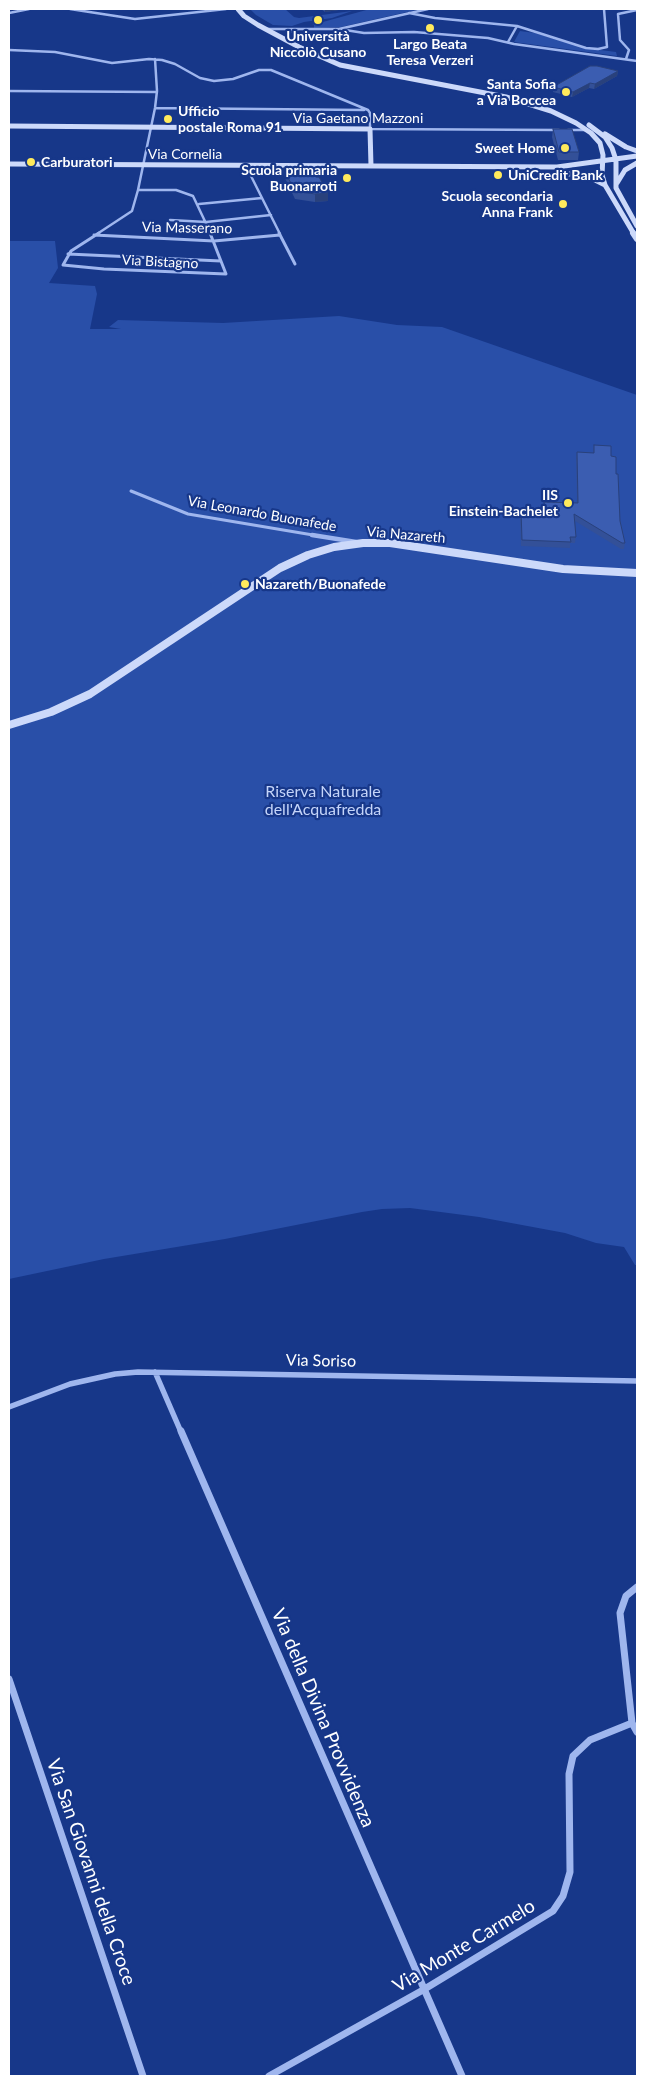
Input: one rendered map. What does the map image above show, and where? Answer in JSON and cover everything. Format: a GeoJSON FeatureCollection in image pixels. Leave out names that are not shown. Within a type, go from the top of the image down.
{"type":"FeatureCollection","features":[{"type":"Feature","properties":{"kind":"street"},"geometry":{"type":"LineString","coordinates":[[9,13],[29,9]]}},
{"type":"Feature","properties":{"kind":"street"},"geometry":{"type":"LineString","coordinates":[[70,9],[139,18],[226,9]]}},
{"type":"Feature","properties":{"kind":"street"},"geometry":{"type":"LineString","coordinates":[[107,15],[109,9]]}},
{"type":"Feature","properties":{"kind":"street"},"geometry":{"type":"LineString","coordinates":[[238,9],[244,16],[264,29],[343,66],[512,99],[560,115],[587,130],[602,148],[605,185],[637,239]]}},
{"type":"Feature","properties":{"kind":"street"},"geometry":{"type":"LineString","coordinates":[[339,29],[428,9]]}},
{"type":"Feature","properties":{"kind":"street"},"geometry":{"type":"LineString","coordinates":[[409,13],[421,16],[517,26],[587,48],[604,49],[607,46],[604,9]]}},
{"type":"Feature","properties":{"kind":"street"},"geometry":{"type":"LineString","coordinates":[[247,10],[252,16],[270,28],[324,53],[371,67],[528,100],[570,115],[626,147],[637,150]]}},
{"type":"Feature","properties":{"kind":"street"},"geometry":{"type":"LineString","coordinates":[[626,59],[629,50],[620,40],[618,14],[637,10]]}},
{"type":"Feature","properties":{"kind":"street"},"geometry":{"type":"LineString","coordinates":[[508,42],[517,26]]}},
{"type":"Feature","properties":{"kind":"street"},"geometry":{"type":"LineString","coordinates":[[264,29],[339,29],[375,33],[440,34],[488,38],[637,61]]}},
{"type":"Feature","properties":{"kind":"street"},"geometry":{"type":"LineString","coordinates":[[288,37],[290,32],[298,29]]}},
{"type":"Feature","properties":{"kind":"street"},"geometry":{"type":"LineString","coordinates":[[9,50],[55,52],[110,63],[155,59],[173,63],[196,76],[211,81],[233,79],[259,70],[272,71],[370,112],[371,166]]}},
{"type":"Feature","properties":{"kind":"street"},"geometry":{"type":"LineString","coordinates":[[68,254],[132,210],[144,165],[155,108],[155,59]]}},
{"type":"Feature","properties":{"kind":"street"},"geometry":{"type":"LineString","coordinates":[[9,91],[156,92]]}},
{"type":"Feature","properties":{"kind":"street"},"geometry":{"type":"LineString","coordinates":[[155,108],[367,110]]}},
{"type":"Feature","properties":{"kind":"street","name":"Via Gaetano Mazzoni"},"geometry":{"type":"LineString","coordinates":[[9,126],[587,130]]}},
{"type":"Feature","properties":{"kind":"street"},"geometry":{"type":"LineString","coordinates":[[598,130],[610,144],[616,163],[615,186],[637,226]]}},
{"type":"Feature","properties":{"kind":"street"},"geometry":{"type":"LineString","coordinates":[[577,166],[592,158],[602,148]]}},
{"type":"Feature","properties":{"kind":"street"},"geometry":{"type":"LineString","coordinates":[[616,163],[637,156]]}},
{"type":"Feature","properties":{"kind":"street"},"geometry":{"type":"LineString","coordinates":[[603,165],[637,163]]}},
{"type":"Feature","properties":{"kind":"street"},"geometry":{"type":"LineString","coordinates":[[615,186],[623,171],[637,163]]}},
{"type":"Feature","properties":{"kind":"street","name":"Via Cornelia"},"geometry":{"type":"LineString","coordinates":[[9,164],[371,166],[481,168],[558,172],[603,165]]}},
{"type":"Feature","properties":{"kind":"street","name":"Via Cornelia"},"geometry":{"type":"LineString","coordinates":[[481,168],[603,165]]}},
{"type":"Feature","properties":{"kind":"street"},"geometry":{"type":"LineString","coordinates":[[246,166],[295,264]]}},
{"type":"Feature","properties":{"kind":"street"},"geometry":{"type":"LineString","coordinates":[[558,172],[588,178],[605,185]]}},
{"type":"Feature","properties":{"kind":"street"},"geometry":{"type":"LineString","coordinates":[[138,190],[184,192],[193,196],[198,204],[262,198]]}},
{"type":"Feature","properties":{"kind":"street","name":"Via Bistagno"},"geometry":{"type":"LineString","coordinates":[[68,254],[63,264],[69,267],[226,273],[198,204]]}},
{"type":"Feature","properties":{"kind":"street"},"geometry":{"type":"LineString","coordinates":[[170,220],[206,222],[271,215]]}},
{"type":"Feature","properties":{"kind":"street","name":"Via Masserano"},"geometry":{"type":"LineString","coordinates":[[93,235],[214,241],[280,235]]}},
{"type":"Feature","properties":{"kind":"street"},"geometry":{"type":"LineString","coordinates":[[68,254],[221,261]]}},
{"type":"Feature","properties":{"kind":"street","name":"Via Leonardo Buonafede"},"geometry":{"type":"LineString","coordinates":[[131,491],[188,514],[362,543]]}},
{"type":"Feature","properties":{"kind":"street","name":"Via Nazareth"},"geometry":{"type":"LineString","coordinates":[[9,725],[51,712],[96,691],[288,564],[334,547],[362,543],[408,545],[574,571],[637,573]]}},
{"type":"Feature","properties":{"kind":"street","name":"Via Soriso"},"geometry":{"type":"LineString","coordinates":[[9,1407],[52,1390],[122,1373],[155,1372],[637,1381]]}},
{"type":"Feature","properties":{"kind":"street","name":"Via della Divina Provvidenza"},"geometry":{"type":"LineString","coordinates":[[155,1372],[462,2076]]}},
{"type":"Feature","properties":{"kind":"street"},"geometry":{"type":"LineString","coordinates":[[637,1587],[626,1596],[620,1613],[632,1723],[637,1732]]}},
{"type":"Feature","properties":{"kind":"street","name":"Via San Giovanni della Croce"},"geometry":{"type":"LineString","coordinates":[[9,1679],[143,2076]]}},
{"type":"Feature","properties":{"kind":"street","name":"Via Monte Carmelo"},"geometry":{"type":"LineString","coordinates":[[269,2076],[424,1990],[546,1918],[559,1904],[566,1889],[570,1872],[569,1774],[573,1756],[590,1740],[632,1723]]}},
{"type":"Feature","properties":{"kind":"green space"},"geometry":{"type":"Polygon","coordinates":[[[250,9],[285,9],[294,17],[299,18],[352,11],[332,18],[304,22],[292,26],[273,25],[250,9]]]}},
{"type":"Feature","properties":{"kind":"green space"},"geometry":{"type":"Polygon","coordinates":[[[370,9],[420,9],[341,27],[314,28],[314,25],[312,25],[370,9]]]}},
{"type":"Feature","properties":{"kind":"green space"},"geometry":{"type":"Polygon","coordinates":[[[520,31],[535,33],[585,48],[616,52],[617,56],[514,42],[520,31]]]}},
{"type":"Feature","properties":{"kind":"green space","name":"Riserva Naturale dell'Acquafredda"},"geometry":{"type":"Polygon","coordinates":[[[9,241],[55,241],[58,268],[49,283],[95,286],[97,294],[90,329],[121,329],[109,327],[118,320],[223,323],[339,316],[397,325],[442,327],[637,395],[637,1265],[635,1265],[624,1247],[596,1243],[565,1233],[479,1217],[410,1208],[362,1212],[225,1239],[104,1259],[9,1279],[9,241]]]}},
{"type":"Feature","properties":{"kind":"building"},"geometry":{"type":"Polygon","coordinates":[[[590,66],[618,71],[595,84],[590,83],[573,92],[553,87],[590,66]]]}},
{"type":"Feature","properties":{"kind":"building"},"geometry":{"type":"Polygon","coordinates":[[[553,129],[572,129],[579,152],[559,152],[553,129]]]}},
{"type":"Feature","properties":{"kind":"building"},"geometry":{"type":"Polygon","coordinates":[[[299,167],[304,176],[315,175],[319,177],[328,193],[315,194],[295,191],[283,168],[299,167]]]}},
{"type":"Feature","properties":{"kind":"building"},"geometry":{"type":"Polygon","coordinates":[[[594,445],[611,446],[611,456],[616,457],[620,521],[625,543],[574,514],[576,537],[570,537],[571,542],[522,540],[521,510],[545,511],[544,502],[578,503],[577,452],[594,453],[594,445]]]}},
{"type":"Feature","properties":{"kind":"place","name":"Università Niccolò Cusano"},"geometry":{"type":"Point","coordinates":[318,20]}},
{"type":"Feature","properties":{"kind":"place","name":"Largo Beata Teresa Verzeri"},"geometry":{"type":"Point","coordinates":[430,28]}},
{"type":"Feature","properties":{"kind":"place","name":"Santa Sofia a Via Boccea"},"geometry":{"type":"Point","coordinates":[566,92]}},
{"type":"Feature","properties":{"kind":"place","name":"Ufficio postale Roma 91"},"geometry":{"type":"Point","coordinates":[168,119]}},
{"type":"Feature","properties":{"kind":"place","name":"Sweet Home"},"geometry":{"type":"Point","coordinates":[565,148]}},
{"type":"Feature","properties":{"kind":"place","name":"Carburatori"},"geometry":{"type":"Point","coordinates":[31,162]}},
{"type":"Feature","properties":{"kind":"place","name":"UniCredit Bank"},"geometry":{"type":"Point","coordinates":[498,175]}},
{"type":"Feature","properties":{"kind":"place","name":"Scuola primaria Buonarroti"},"geometry":{"type":"Point","coordinates":[347,178]}},
{"type":"Feature","properties":{"kind":"place","name":"Scuola secondaria Anna Frank"},"geometry":{"type":"Point","coordinates":[563,204]}},
{"type":"Feature","properties":{"kind":"place","name":"IIS Einstein-Bachelet"},"geometry":{"type":"Point","coordinates":[568,503]}},
{"type":"Feature","properties":{"kind":"place","name":"Nazareth/Buonafede"},"geometry":{"type":"Point","coordinates":[245,584]}}]}
